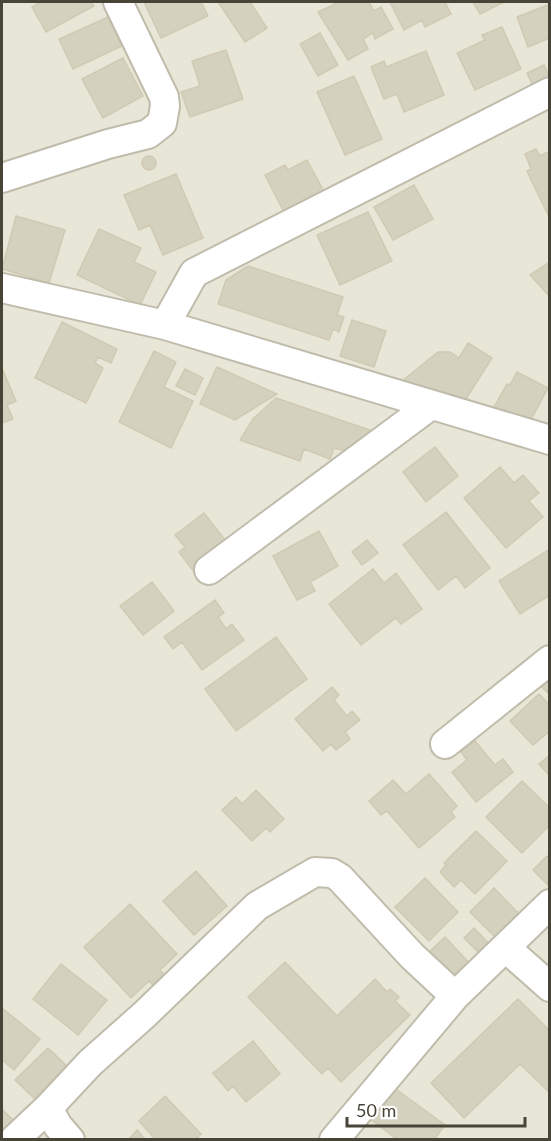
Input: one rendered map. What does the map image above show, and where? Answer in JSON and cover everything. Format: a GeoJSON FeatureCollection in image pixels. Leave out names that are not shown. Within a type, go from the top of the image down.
{"type":"FeatureCollection","features":[{"type":"Feature","properties":{"kind":"street"},"geometry":{"type":"LineString","coordinates":[[2,178],[108,144],[148,134],[162,123],[164,98],[118,2]]}},
{"type":"Feature","properties":{"kind":"street"},"geometry":{"type":"LineString","coordinates":[[165,326],[194,273],[549,92]]}},
{"type":"Feature","properties":{"kind":"street"},"geometry":{"type":"LineString","coordinates":[[2,288],[165,326],[549,440]]}},
{"type":"Feature","properties":{"kind":"street"},"geometry":{"type":"LineString","coordinates":[[209,570],[431,405]]}},
{"type":"Feature","properties":{"kind":"street"},"geometry":{"type":"LineString","coordinates":[[445,744],[549,660]]}},
{"type":"Feature","properties":{"kind":"street"},"geometry":{"type":"LineString","coordinates":[[14,1140],[90,1063],[144,1015],[257,906],[315,872],[332,873],[340,878],[412,956],[455,996]]}},
{"type":"Feature","properties":{"kind":"street"},"geometry":{"type":"LineString","coordinates":[[334,1140],[455,996],[549,904]]}},
{"type":"Feature","properties":{"kind":"street"},"geometry":{"type":"LineString","coordinates":[[506,948],[549,987]]}},
{"type":"Feature","properties":{"kind":"street"},"geometry":{"type":"LineString","coordinates":[[48,1108],[58,1126],[70,1140]]}},
{"type":"Feature","properties":{"kind":"shaded area"},"geometry":{"type":"Polygon","coordinates":[[[2,2],[549,2],[549,1139],[2,1139],[2,2]]]}},
{"type":"Feature","properties":{"kind":"building"},"geometry":{"type":"Polygon","coordinates":[[[41,2],[91,2],[94,6],[46,32],[32,7],[41,2]]]}},
{"type":"Feature","properties":{"kind":"building"},"geometry":{"type":"Polygon","coordinates":[[[144,2],[201,2],[208,16],[161,38],[144,2]]]}},
{"type":"Feature","properties":{"kind":"building"},"geometry":{"type":"Polygon","coordinates":[[[218,2],[250,2],[267,28],[245,42],[218,2]]]}},
{"type":"Feature","properties":{"kind":"building"},"geometry":{"type":"Polygon","coordinates":[[[339,2],[369,2],[374,11],[381,7],[393,29],[375,39],[373,33],[363,39],[368,49],[348,60],[318,12],[339,2]]]}},
{"type":"Feature","properties":{"kind":"building"},"geometry":{"type":"Polygon","coordinates":[[[390,2],[445,2],[451,14],[425,27],[422,20],[404,30],[390,2]]]}},
{"type":"Feature","properties":{"kind":"building"},"geometry":{"type":"Polygon","coordinates":[[[473,2],[504,2],[480,14],[473,2]]]}},
{"type":"Feature","properties":{"kind":"building"},"geometry":{"type":"Polygon","coordinates":[[[550,4],[550,38],[528,47],[517,17],[550,4]]]}},
{"type":"Feature","properties":{"kind":"building"},"geometry":{"type":"Polygon","coordinates":[[[108,17],[122,46],[73,69],[59,39],[108,17]]]}},
{"type":"Feature","properties":{"kind":"building"},"geometry":{"type":"Polygon","coordinates":[[[502,27],[521,69],[475,90],[457,53],[485,40],[482,35],[502,27]]]}},
{"type":"Feature","properties":{"kind":"building"},"geometry":{"type":"Polygon","coordinates":[[[320,33],[338,65],[318,76],[300,44],[320,33]]]}},
{"type":"Feature","properties":{"kind":"building"},"geometry":{"type":"Polygon","coordinates":[[[226,50],[243,99],[190,117],[181,92],[200,86],[192,61],[226,50]]]}},
{"type":"Feature","properties":{"kind":"building"},"geometry":{"type":"Polygon","coordinates":[[[426,51],[444,95],[404,112],[397,94],[384,99],[371,67],[384,61],[386,67],[426,51]]]}},
{"type":"Feature","properties":{"kind":"building"},"geometry":{"type":"Polygon","coordinates":[[[123,58],[143,96],[103,118],[82,79],[123,58]]]}},
{"type":"Feature","properties":{"kind":"building"},"geometry":{"type":"Polygon","coordinates":[[[544,65],[550,77],[550,91],[538,97],[527,73],[544,65]]]}},
{"type":"Feature","properties":{"kind":"building"},"geometry":{"type":"Polygon","coordinates":[[[354,76],[382,139],[345,155],[317,92],[354,76]]]}},
{"type":"Feature","properties":{"kind":"building"},"geometry":{"type":"Polygon","coordinates":[[[536,149],[540,156],[550,151],[548,215],[527,171],[531,169],[525,154],[536,149]]]}},
{"type":"Feature","properties":{"kind":"building"},"geometry":{"type":"Polygon","coordinates":[[[149,156],[154,158],[156,163],[154,168],[149,170],[144,168],[142,163],[144,158],[149,156]]]}},
{"type":"Feature","properties":{"kind":"building"},"geometry":{"type":"Polygon","coordinates":[[[307,160],[326,195],[286,216],[265,175],[285,165],[288,170],[307,160]]]}},
{"type":"Feature","properties":{"kind":"building"},"geometry":{"type":"Polygon","coordinates":[[[176,174],[203,238],[163,255],[150,225],[139,230],[124,195],[176,174]]]}},
{"type":"Feature","properties":{"kind":"building"},"geometry":{"type":"Polygon","coordinates":[[[414,185],[433,219],[393,240],[374,207],[414,185]]]}},
{"type":"Feature","properties":{"kind":"building"},"geometry":{"type":"Polygon","coordinates":[[[368,212],[392,261],[340,285],[317,235],[368,212]]]}},
{"type":"Feature","properties":{"kind":"building"},"geometry":{"type":"Polygon","coordinates":[[[16,216],[65,230],[49,283],[2,269],[16,216]]]}},
{"type":"Feature","properties":{"kind":"building"},"geometry":{"type":"Polygon","coordinates":[[[99,229],[141,248],[134,262],[156,272],[140,305],[77,275],[99,229]]]}},
{"type":"Feature","properties":{"kind":"building"},"geometry":{"type":"Polygon","coordinates":[[[550,262],[550,297],[530,275],[550,262]]]}},
{"type":"Feature","properties":{"kind":"building"},"geometry":{"type":"Polygon","coordinates":[[[248,266],[343,297],[337,315],[344,317],[339,332],[333,329],[329,340],[218,304],[226,280],[248,266]]]}},
{"type":"Feature","properties":{"kind":"building"},"geometry":{"type":"Polygon","coordinates":[[[352,320],[386,331],[374,367],[340,356],[352,320]]]}},
{"type":"Feature","properties":{"kind":"building"},"geometry":{"type":"Polygon","coordinates":[[[62,322],[117,349],[111,363],[98,357],[95,363],[103,368],[86,403],[35,378],[62,322]]]}},
{"type":"Feature","properties":{"kind":"building"},"geometry":{"type":"Polygon","coordinates":[[[468,343],[492,358],[459,410],[397,385],[438,352],[450,352],[459,358],[468,343]]]}},
{"type":"Feature","properties":{"kind":"building"},"geometry":{"type":"Polygon","coordinates":[[[154,351],[176,362],[164,387],[193,401],[171,448],[119,422],[154,351]]]}},
{"type":"Feature","properties":{"kind":"building"},"geometry":{"type":"Polygon","coordinates":[[[217,367],[277,394],[235,420],[200,404],[217,367]]]}},
{"type":"Feature","properties":{"kind":"building"},"geometry":{"type":"Polygon","coordinates":[[[2,368],[16,401],[7,405],[13,419],[2,423],[2,368]]]}},
{"type":"Feature","properties":{"kind":"building"},"geometry":{"type":"Polygon","coordinates":[[[185,369],[203,378],[195,395],[176,386],[185,369]]]}},
{"type":"Feature","properties":{"kind":"building"},"geometry":{"type":"Polygon","coordinates":[[[517,372],[548,388],[527,427],[493,409],[507,384],[510,385],[517,372]]]}},
{"type":"Feature","properties":{"kind":"building"},"geometry":{"type":"Polygon","coordinates":[[[276,398],[381,434],[348,452],[334,448],[330,459],[304,449],[300,461],[240,440],[253,419],[276,398]]]}},
{"type":"Feature","properties":{"kind":"building"},"geometry":{"type":"Polygon","coordinates":[[[435,447],[458,476],[426,502],[403,472],[435,447]]]}},
{"type":"Feature","properties":{"kind":"building"},"geometry":{"type":"Polygon","coordinates":[[[500,467],[514,483],[523,475],[539,493],[529,501],[543,517],[506,548],[464,498],[500,467]]]}},
{"type":"Feature","properties":{"kind":"building"},"geometry":{"type":"Polygon","coordinates":[[[446,512],[490,568],[465,588],[456,576],[438,590],[403,545],[446,512]]]}},
{"type":"Feature","properties":{"kind":"building"},"geometry":{"type":"Polygon","coordinates":[[[204,513],[229,545],[194,572],[179,552],[185,547],[175,535],[204,513]]]}},
{"type":"Feature","properties":{"kind":"building"},"geometry":{"type":"Polygon","coordinates":[[[319,531],[338,566],[310,582],[315,591],[297,600],[273,556],[319,531]]]}},
{"type":"Feature","properties":{"kind":"building"},"geometry":{"type":"Polygon","coordinates":[[[367,540],[378,553],[362,565],[352,552],[367,540]]]}},
{"type":"Feature","properties":{"kind":"building"},"geometry":{"type":"Polygon","coordinates":[[[550,549],[550,595],[520,614],[499,581],[550,549]]]}},
{"type":"Feature","properties":{"kind":"building"},"geometry":{"type":"Polygon","coordinates":[[[373,569],[384,583],[396,573],[422,609],[401,624],[396,618],[361,645],[329,604],[373,569]]]}},
{"type":"Feature","properties":{"kind":"building"},"geometry":{"type":"Polygon","coordinates":[[[152,582],[174,611],[143,635],[120,606],[152,582]]]}},
{"type":"Feature","properties":{"kind":"building"},"geometry":{"type":"Polygon","coordinates":[[[215,600],[224,613],[218,617],[226,629],[232,624],[244,640],[202,670],[182,642],[173,649],[164,637],[215,600]]]}},
{"type":"Feature","properties":{"kind":"building"},"geometry":{"type":"Polygon","coordinates":[[[276,637],[307,679],[236,731],[205,689],[276,637]]]}},
{"type":"Feature","properties":{"kind":"building"},"geometry":{"type":"Polygon","coordinates":[[[550,680],[550,695],[542,687],[550,680]]]}},
{"type":"Feature","properties":{"kind":"building"},"geometry":{"type":"Polygon","coordinates":[[[332,687],[339,695],[334,700],[347,716],[352,711],[360,720],[345,732],[350,739],[336,750],[331,744],[323,751],[295,719],[332,687]]]}},
{"type":"Feature","properties":{"kind":"building"},"geometry":{"type":"Polygon","coordinates":[[[539,694],[550,705],[550,731],[533,745],[510,721],[539,694]]]}},
{"type":"Feature","properties":{"kind":"building"},"geometry":{"type":"Polygon","coordinates":[[[475,741],[495,765],[503,759],[513,772],[476,802],[452,772],[467,760],[461,752],[475,741]]]}},
{"type":"Feature","properties":{"kind":"building"},"geometry":{"type":"Polygon","coordinates":[[[550,755],[550,776],[539,764],[550,755]]]}},
{"type":"Feature","properties":{"kind":"building"},"geometry":{"type":"Polygon","coordinates":[[[429,774],[457,806],[451,812],[455,817],[419,848],[387,811],[381,815],[369,801],[393,780],[406,794],[429,774]]]}},
{"type":"Feature","properties":{"kind":"building"},"geometry":{"type":"Polygon","coordinates":[[[522,781],[550,808],[550,825],[522,853],[486,817],[522,781]]]}},
{"type":"Feature","properties":{"kind":"building"},"geometry":{"type":"Polygon","coordinates":[[[256,790],[284,819],[270,832],[266,828],[252,841],[222,810],[236,797],[242,804],[256,790]]]}},
{"type":"Feature","properties":{"kind":"building"},"geometry":{"type":"Polygon","coordinates":[[[476,831],[507,861],[475,894],[461,880],[454,887],[440,872],[446,865],[444,863],[476,831]]]}},
{"type":"Feature","properties":{"kind":"building"},"geometry":{"type":"Polygon","coordinates":[[[547,856],[550,858],[550,887],[533,870],[547,856]]]}},
{"type":"Feature","properties":{"kind":"building"},"geometry":{"type":"Polygon","coordinates":[[[196,871],[227,906],[194,935],[163,901],[196,871]]]}},
{"type":"Feature","properties":{"kind":"building"},"geometry":{"type":"Polygon","coordinates":[[[425,878],[458,912],[429,941],[395,907],[425,878]]]}},
{"type":"Feature","properties":{"kind":"building"},"geometry":{"type":"Polygon","coordinates":[[[494,888],[522,917],[498,940],[470,912],[494,888]]]}},
{"type":"Feature","properties":{"kind":"building"},"geometry":{"type":"Polygon","coordinates":[[[130,904],[177,954],[160,970],[166,977],[155,987],[149,981],[131,998],[84,947],[130,904]]]}},
{"type":"Feature","properties":{"kind":"building"},"geometry":{"type":"Polygon","coordinates":[[[474,928],[492,947],[482,956],[464,938],[474,928]]]}},
{"type":"Feature","properties":{"kind":"building"},"geometry":{"type":"Polygon","coordinates":[[[445,937],[473,967],[457,982],[429,952],[445,937]]]}},
{"type":"Feature","properties":{"kind":"building"},"geometry":{"type":"Polygon","coordinates":[[[285,962],[337,1016],[375,979],[387,992],[390,989],[399,997],[395,1001],[410,1015],[341,1082],[328,1068],[322,1074],[248,997],[285,962]]]}},
{"type":"Feature","properties":{"kind":"building"},"geometry":{"type":"Polygon","coordinates":[[[61,964],[107,1000],[78,1035],[33,999],[61,964]]]}},
{"type":"Feature","properties":{"kind":"building"},"geometry":{"type":"Polygon","coordinates":[[[518,999],[550,1031],[550,1093],[520,1064],[464,1118],[431,1083],[518,999]]]}},
{"type":"Feature","properties":{"kind":"building"},"geometry":{"type":"Polygon","coordinates":[[[2,1008],[40,1039],[14,1070],[2,1060],[2,1008]]]}},
{"type":"Feature","properties":{"kind":"building"},"geometry":{"type":"Polygon","coordinates":[[[253,1041],[280,1074],[246,1102],[233,1086],[228,1091],[213,1073],[253,1041]]]}},
{"type":"Feature","properties":{"kind":"building"},"geometry":{"type":"Polygon","coordinates":[[[48,1048],[69,1068],[40,1104],[15,1080],[48,1048]]]}},
{"type":"Feature","properties":{"kind":"building"},"geometry":{"type":"Polygon","coordinates":[[[393,1087],[445,1125],[434,1140],[398,1140],[369,1118],[393,1087]]]}},
{"type":"Feature","properties":{"kind":"building"},"geometry":{"type":"Polygon","coordinates":[[[165,1096],[201,1134],[195,1140],[156,1140],[139,1121],[165,1096]]]}},
{"type":"Feature","properties":{"kind":"building"},"geometry":{"type":"Polygon","coordinates":[[[2,1109],[13,1120],[2,1133],[2,1109]]]}},
{"type":"Feature","properties":{"kind":"building"},"geometry":{"type":"Polygon","coordinates":[[[137,1130],[146,1140],[128,1140],[137,1130]]]}}]}
